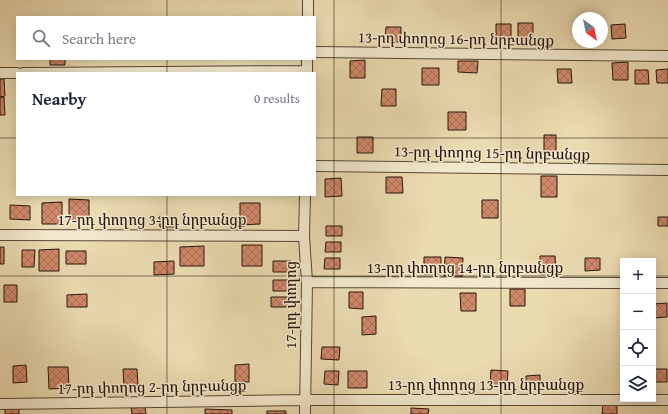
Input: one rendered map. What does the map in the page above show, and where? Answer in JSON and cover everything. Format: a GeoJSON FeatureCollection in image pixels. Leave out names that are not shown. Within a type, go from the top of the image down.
{"type":"FeatureCollection","features":[{"type":"Feature","properties":{"kind":"street"},"geometry":{"type":"LineString","coordinates":[[308,0],[308,16]]}},
{"type":"Feature","properties":{"kind":"street","name":"13-րդ փողոց 16-րդ նրբանցք"},"geometry":{"type":"LineString","coordinates":[[316,52],[668,56]]}},
{"type":"Feature","properties":{"kind":"street"},"geometry":{"type":"LineString","coordinates":[[307,60],[307,72]]}},
{"type":"Feature","properties":{"kind":"street"},"geometry":{"type":"LineString","coordinates":[[0,73],[16,73]]}},
{"type":"Feature","properties":{"kind":"street","name":"13-րդ փողոց 15-րդ նրբանցք"},"geometry":{"type":"LineString","coordinates":[[316,166],[668,170]]}},
{"type":"Feature","properties":{"kind":"street","name":"17-րդ փողոց"},"geometry":{"type":"LineString","coordinates":[[305,196],[304,236],[307,282],[305,414]]}},
{"type":"Feature","properties":{"kind":"street","name":"17-րդ փողոց 3-րդ նրբանցք"},"geometry":{"type":"LineString","coordinates":[[0,235],[304,236]]}},
{"type":"Feature","properties":{"kind":"street","name":"13-րդ փողոց 14-րդ նրբանցք"},"geometry":{"type":"LineString","coordinates":[[307,282],[620,283]]}},
{"type":"Feature","properties":{"kind":"street"},"geometry":{"type":"LineString","coordinates":[[656,283],[668,283]]}},
{"type":"Feature","properties":{"kind":"street","name":"13-րդ փողոց 13-րդ նրբանցք"},"geometry":{"type":"LineString","coordinates":[[305,400],[668,400]]}},
{"type":"Feature","properties":{"kind":"street","name":"17-րդ փողոց 2-րդ նրբանցք"},"geometry":{"type":"LineString","coordinates":[[0,404],[305,400]]}},
{"type":"Feature","properties":{"kind":"building"},"geometry":{"type":"Polygon","coordinates":[[[518,23],[533,23],[533,40],[518,41],[518,23]]]}},
{"type":"Feature","properties":{"kind":"building"},"geometry":{"type":"Polygon","coordinates":[[[496,24],[511,24],[511,42],[496,42],[496,24]]]}},
{"type":"Feature","properties":{"kind":"building"},"geometry":{"type":"Polygon","coordinates":[[[625,24],[626,38],[612,39],[611,25],[625,24]]]}},
{"type":"Feature","properties":{"kind":"building"},"geometry":{"type":"Polygon","coordinates":[[[386,27],[401,27],[401,42],[385,42],[386,27]]]}},
{"type":"Feature","properties":{"kind":"building"},"geometry":{"type":"Polygon","coordinates":[[[50,60],[65,60],[65,65],[50,65],[50,60]]]}},
{"type":"Feature","properties":{"kind":"building"},"geometry":{"type":"Polygon","coordinates":[[[365,60],[365,78],[350,78],[350,61],[365,60]]]}},
{"type":"Feature","properties":{"kind":"building"},"geometry":{"type":"Polygon","coordinates":[[[458,61],[478,61],[477,73],[458,72],[458,61]]]}},
{"type":"Feature","properties":{"kind":"building"},"geometry":{"type":"Polygon","coordinates":[[[628,62],[628,80],[613,80],[612,63],[628,62]]]}},
{"type":"Feature","properties":{"kind":"building"},"geometry":{"type":"Polygon","coordinates":[[[422,68],[439,68],[439,85],[422,85],[422,68]]]}},
{"type":"Feature","properties":{"kind":"building"},"geometry":{"type":"Polygon","coordinates":[[[557,69],[571,69],[572,83],[558,83],[557,69]]]}},
{"type":"Feature","properties":{"kind":"building"},"geometry":{"type":"Polygon","coordinates":[[[668,69],[668,83],[657,83],[656,70],[668,69]]]}},
{"type":"Feature","properties":{"kind":"building"},"geometry":{"type":"Polygon","coordinates":[[[635,70],[648,70],[649,84],[635,84],[635,70]]]}},
{"type":"Feature","properties":{"kind":"building"},"geometry":{"type":"Polygon","coordinates":[[[0,79],[4,79],[5,96],[0,97],[0,79]]]}},
{"type":"Feature","properties":{"kind":"building"},"geometry":{"type":"Polygon","coordinates":[[[382,89],[396,89],[396,106],[381,106],[382,89]]]}},
{"type":"Feature","properties":{"kind":"building"},"geometry":{"type":"Polygon","coordinates":[[[4,97],[5,115],[0,115],[0,98],[4,97]]]}},
{"type":"Feature","properties":{"kind":"building"},"geometry":{"type":"Polygon","coordinates":[[[448,112],[466,112],[466,130],[448,130],[448,112]]]}},
{"type":"Feature","properties":{"kind":"building"},"geometry":{"type":"Polygon","coordinates":[[[544,135],[556,135],[556,153],[544,153],[544,135]]]}},
{"type":"Feature","properties":{"kind":"building"},"geometry":{"type":"Polygon","coordinates":[[[357,137],[373,137],[373,153],[357,153],[357,137]]]}},
{"type":"Feature","properties":{"kind":"building"},"geometry":{"type":"Polygon","coordinates":[[[541,176],[557,176],[557,197],[541,197],[541,176]]]}},
{"type":"Feature","properties":{"kind":"building"},"geometry":{"type":"Polygon","coordinates":[[[386,177],[402,177],[403,193],[386,193],[386,177]]]}},
{"type":"Feature","properties":{"kind":"building"},"geometry":{"type":"Polygon","coordinates":[[[341,178],[342,196],[325,197],[325,179],[341,178]]]}},
{"type":"Feature","properties":{"kind":"building"},"geometry":{"type":"Polygon","coordinates":[[[69,199],[89,200],[89,221],[69,220],[69,199]]]}},
{"type":"Feature","properties":{"kind":"building"},"geometry":{"type":"Polygon","coordinates":[[[482,200],[498,200],[498,218],[482,218],[482,200]]]}},
{"type":"Feature","properties":{"kind":"building"},"geometry":{"type":"Polygon","coordinates":[[[62,202],[62,224],[42,224],[42,203],[62,202]]]}},
{"type":"Feature","properties":{"kind":"building"},"geometry":{"type":"Polygon","coordinates":[[[240,203],[260,203],[260,224],[240,225],[240,203]]]}},
{"type":"Feature","properties":{"kind":"building"},"geometry":{"type":"Polygon","coordinates":[[[10,205],[30,206],[30,220],[10,219],[10,205]]]}},
{"type":"Feature","properties":{"kind":"building"},"geometry":{"type":"Polygon","coordinates":[[[159,217],[176,217],[176,227],[160,227],[159,217]]]}},
{"type":"Feature","properties":{"kind":"building"},"geometry":{"type":"Polygon","coordinates":[[[658,217],[668,217],[668,226],[658,226],[658,217]]]}},
{"type":"Feature","properties":{"kind":"building"},"geometry":{"type":"Polygon","coordinates":[[[326,226],[342,226],[342,236],[326,236],[326,226]]]}},
{"type":"Feature","properties":{"kind":"building"},"geometry":{"type":"Polygon","coordinates":[[[326,242],[341,242],[341,252],[325,252],[326,242]]]}},
{"type":"Feature","properties":{"kind":"building"},"geometry":{"type":"Polygon","coordinates":[[[242,245],[262,245],[262,266],[242,266],[242,245]]]}},
{"type":"Feature","properties":{"kind":"building"},"geometry":{"type":"Polygon","coordinates":[[[204,246],[204,266],[180,266],[180,247],[204,246]]]}},
{"type":"Feature","properties":{"kind":"building"},"geometry":{"type":"Polygon","coordinates":[[[0,247],[4,247],[4,264],[0,264],[0,247]]]}},
{"type":"Feature","properties":{"kind":"building"},"geometry":{"type":"Polygon","coordinates":[[[59,249],[59,271],[39,271],[39,250],[59,249]]]}},
{"type":"Feature","properties":{"kind":"building"},"geometry":{"type":"Polygon","coordinates":[[[22,250],[35,250],[34,267],[22,267],[22,250]]]}},
{"type":"Feature","properties":{"kind":"building"},"geometry":{"type":"Polygon","coordinates":[[[66,251],[86,251],[86,264],[66,264],[66,251]]]}},
{"type":"Feature","properties":{"kind":"building"},"geometry":{"type":"Polygon","coordinates":[[[540,256],[555,256],[556,274],[540,274],[540,256]]]}},
{"type":"Feature","properties":{"kind":"building"},"geometry":{"type":"Polygon","coordinates":[[[424,257],[441,257],[441,274],[424,274],[424,257]]]}},
{"type":"Feature","properties":{"kind":"building"},"geometry":{"type":"Polygon","coordinates":[[[445,257],[463,258],[462,277],[444,276],[445,257]]]}},
{"type":"Feature","properties":{"kind":"building"},"geometry":{"type":"Polygon","coordinates":[[[325,258],[340,258],[340,269],[324,269],[325,258]]]}},
{"type":"Feature","properties":{"kind":"building"},"geometry":{"type":"Polygon","coordinates":[[[585,258],[600,258],[600,270],[585,271],[585,258]]]}},
{"type":"Feature","properties":{"kind":"building"},"geometry":{"type":"Polygon","coordinates":[[[174,261],[174,274],[154,275],[154,262],[174,261]]]}},
{"type":"Feature","properties":{"kind":"building"},"geometry":{"type":"Polygon","coordinates":[[[273,261],[291,261],[291,272],[273,272],[273,261]]]}},
{"type":"Feature","properties":{"kind":"building"},"geometry":{"type":"Polygon","coordinates":[[[273,280],[290,280],[290,291],[273,291],[273,280]]]}},
{"type":"Feature","properties":{"kind":"building"},"geometry":{"type":"Polygon","coordinates":[[[4,285],[17,285],[17,302],[4,302],[4,285]]]}},
{"type":"Feature","properties":{"kind":"building"},"geometry":{"type":"Polygon","coordinates":[[[510,289],[525,289],[525,306],[510,306],[510,289]]]}},
{"type":"Feature","properties":{"kind":"building"},"geometry":{"type":"Polygon","coordinates":[[[349,292],[363,292],[363,309],[349,308],[349,292]]]}},
{"type":"Feature","properties":{"kind":"building"},"geometry":{"type":"Polygon","coordinates":[[[460,293],[476,293],[476,311],[461,311],[460,293]]]}},
{"type":"Feature","properties":{"kind":"building"},"geometry":{"type":"Polygon","coordinates":[[[87,294],[87,307],[67,307],[67,295],[87,294]]]}},
{"type":"Feature","properties":{"kind":"building"},"geometry":{"type":"Polygon","coordinates":[[[271,297],[288,297],[288,307],[271,307],[271,297]]]}},
{"type":"Feature","properties":{"kind":"building"},"geometry":{"type":"Polygon","coordinates":[[[667,303],[667,317],[656,318],[656,304],[667,303]]]}},
{"type":"Feature","properties":{"kind":"building"},"geometry":{"type":"Polygon","coordinates":[[[376,316],[376,334],[362,335],[362,317],[376,316]]]}},
{"type":"Feature","properties":{"kind":"building"},"geometry":{"type":"Polygon","coordinates":[[[322,347],[340,347],[339,360],[321,359],[322,347]]]}},
{"type":"Feature","properties":{"kind":"building"},"geometry":{"type":"Polygon","coordinates":[[[249,364],[249,382],[235,382],[235,365],[249,364]]]}},
{"type":"Feature","properties":{"kind":"building"},"geometry":{"type":"Polygon","coordinates":[[[26,365],[27,382],[13,383],[13,366],[26,365]]]}},
{"type":"Feature","properties":{"kind":"building"},"geometry":{"type":"Polygon","coordinates":[[[48,367],[68,367],[69,388],[49,389],[48,367]]]}},
{"type":"Feature","properties":{"kind":"building"},"geometry":{"type":"Polygon","coordinates":[[[123,369],[137,369],[138,386],[124,387],[123,369]]]}},
{"type":"Feature","properties":{"kind":"building"},"geometry":{"type":"Polygon","coordinates":[[[656,369],[667,369],[667,382],[656,382],[656,369]]]}},
{"type":"Feature","properties":{"kind":"building"},"geometry":{"type":"Polygon","coordinates":[[[491,370],[508,371],[507,386],[490,386],[491,370]]]}},
{"type":"Feature","properties":{"kind":"building"},"geometry":{"type":"Polygon","coordinates":[[[325,371],[339,371],[338,385],[324,384],[325,371]]]}},
{"type":"Feature","properties":{"kind":"building"},"geometry":{"type":"Polygon","coordinates":[[[348,371],[367,371],[367,388],[348,388],[348,371]]]}},
{"type":"Feature","properties":{"kind":"building"},"geometry":{"type":"Polygon","coordinates":[[[540,375],[540,388],[526,389],[526,376],[540,375]]]}},
{"type":"Feature","properties":{"kind":"building"},"geometry":{"type":"Polygon","coordinates":[[[603,404],[617,404],[617,414],[602,414],[603,404]]]}},
{"type":"Feature","properties":{"kind":"building"},"geometry":{"type":"Polygon","coordinates":[[[145,407],[146,414],[132,414],[131,408],[145,407]]]}},
{"type":"Feature","properties":{"kind":"building"},"geometry":{"type":"Polygon","coordinates":[[[19,408],[19,414],[5,414],[5,409],[19,408]]]}},
{"type":"Feature","properties":{"kind":"building"},"geometry":{"type":"Polygon","coordinates":[[[411,408],[429,409],[428,414],[411,414],[411,408]]]}},
{"type":"Feature","properties":{"kind":"building"},"geometry":{"type":"Polygon","coordinates":[[[205,409],[232,410],[232,414],[205,414],[205,409]]]}},
{"type":"Feature","properties":{"kind":"building"},"geometry":{"type":"Polygon","coordinates":[[[267,411],[286,411],[286,414],[267,414],[267,411]]]}}]}
